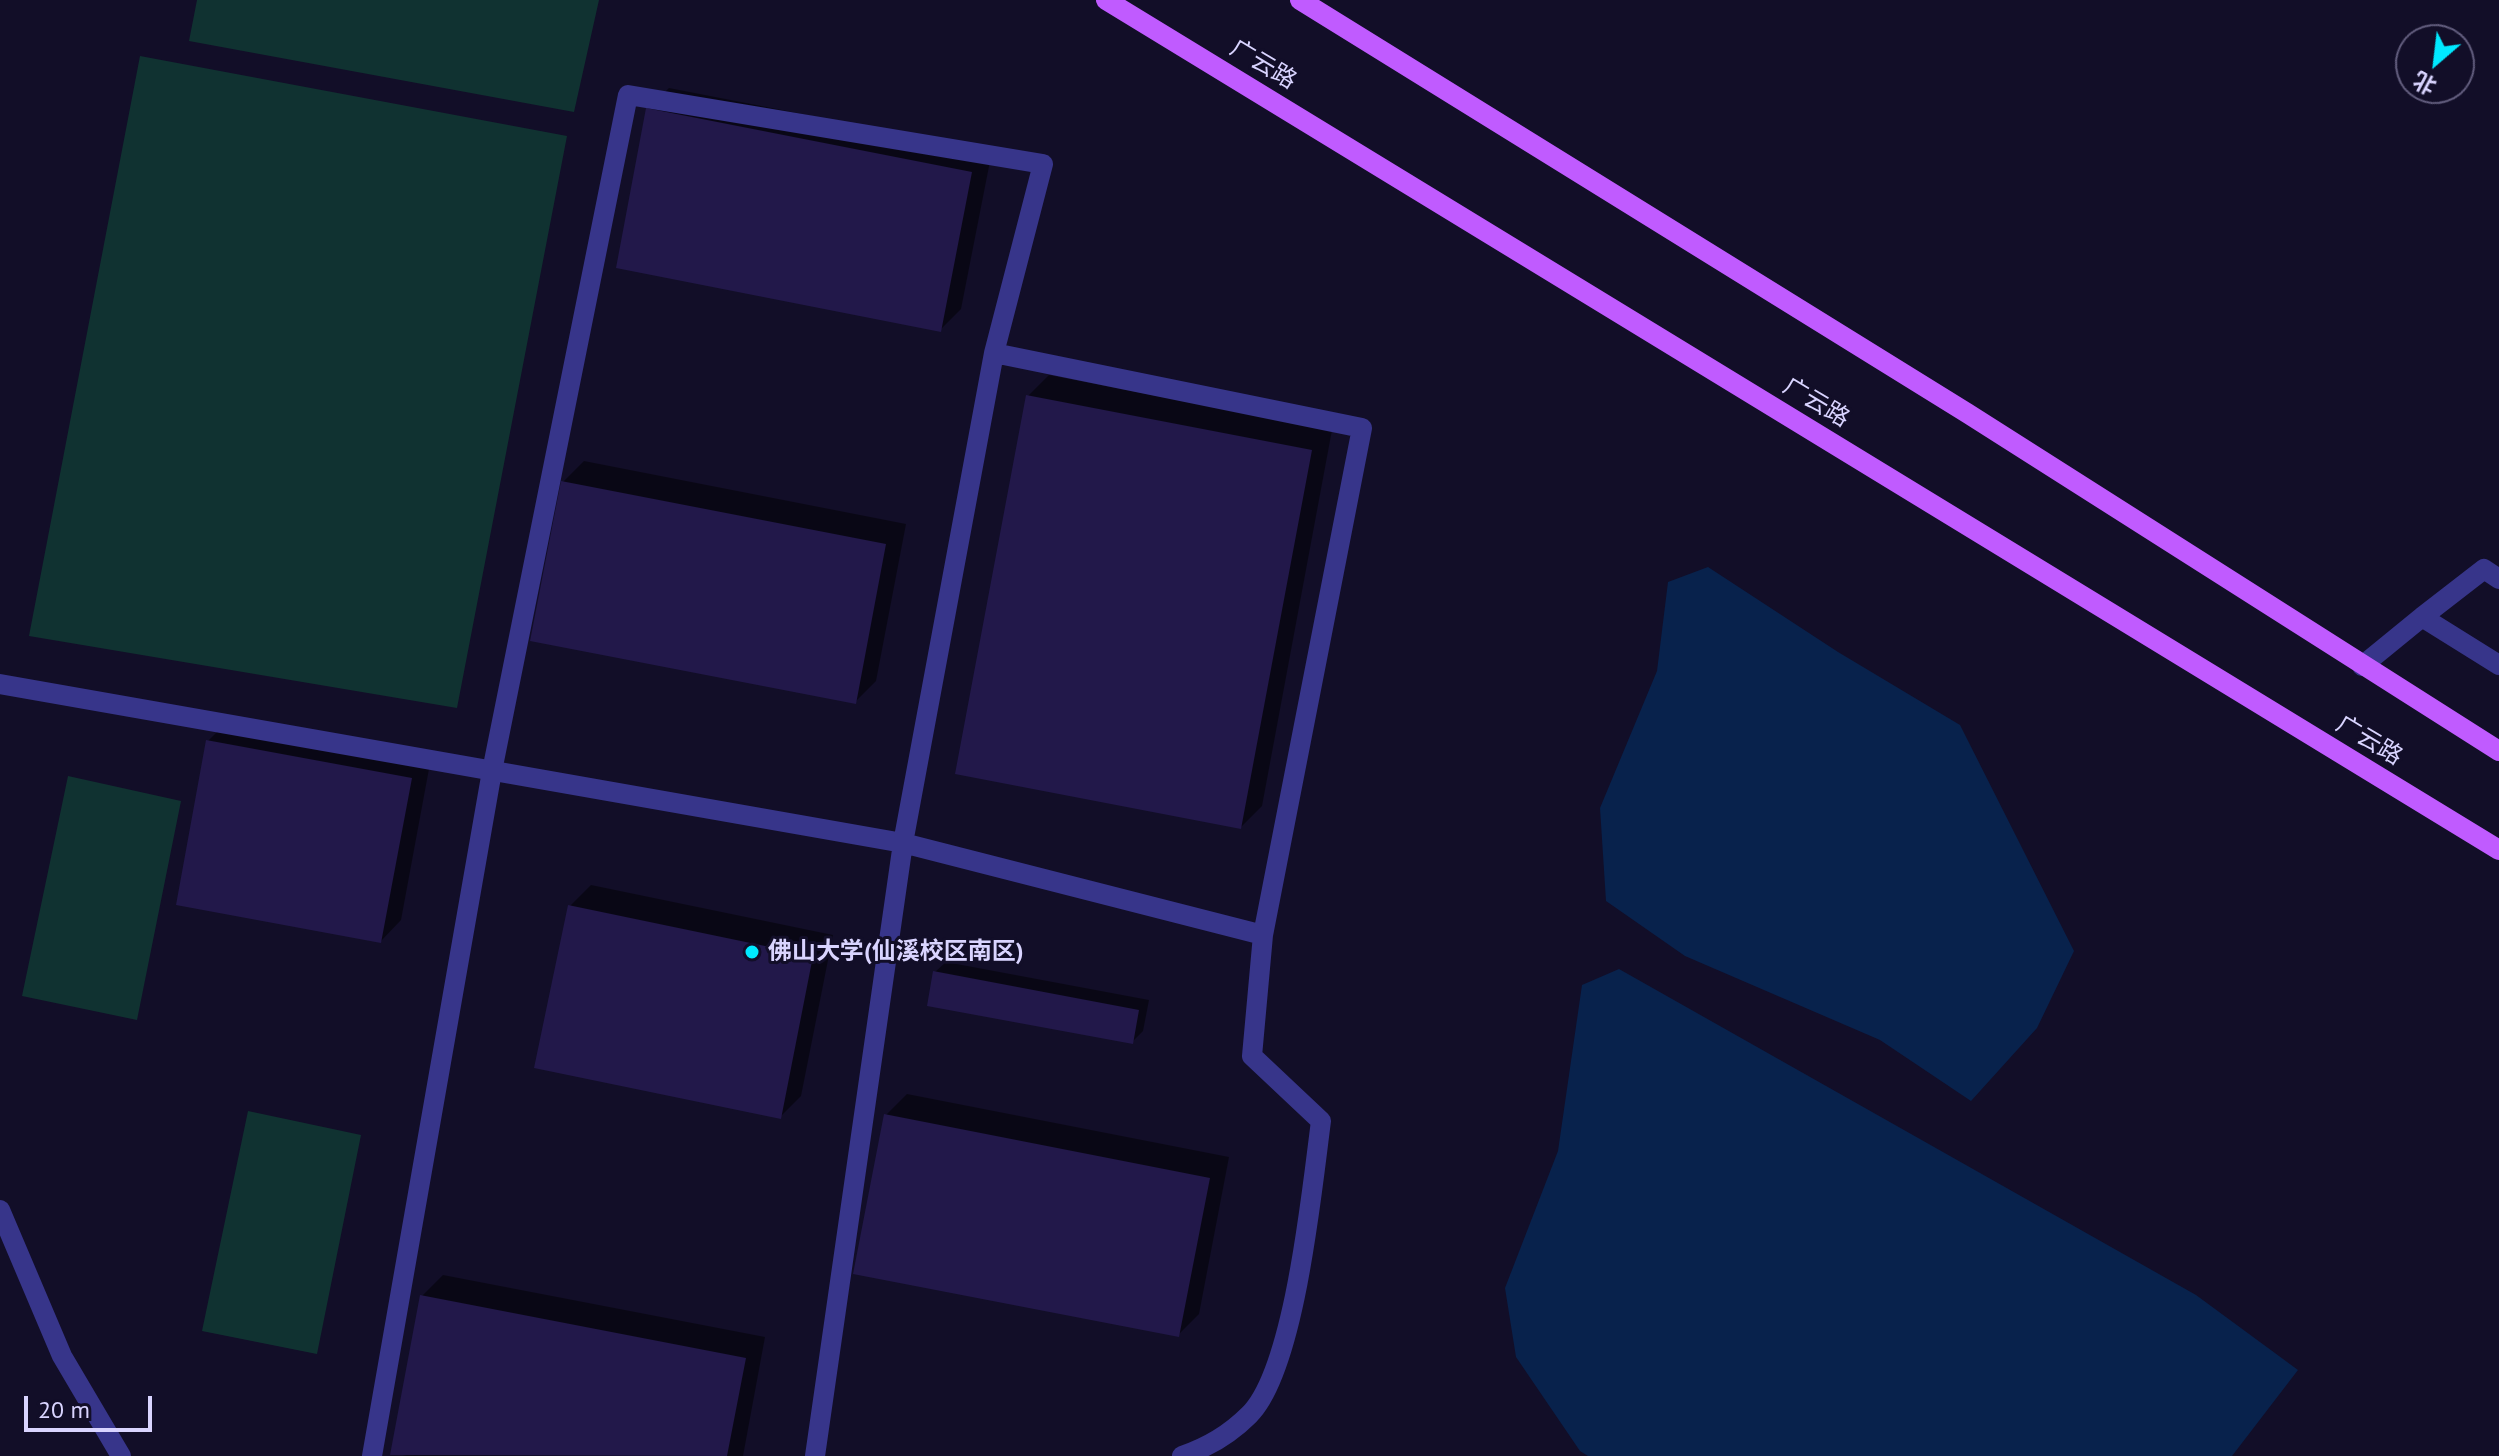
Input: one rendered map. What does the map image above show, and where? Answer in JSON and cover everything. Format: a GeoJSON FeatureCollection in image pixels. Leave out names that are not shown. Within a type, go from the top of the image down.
{"type":"FeatureCollection","features":[{"type":"Feature","properties":{"kind":"main road","name":"广云路"},"geometry":{"type":"LineString","coordinates":[[1106,0],[2499,850]]}},
{"type":"Feature","properties":{"kind":"main road"},"geometry":{"type":"LineString","coordinates":[[1300,0],[1954,405],[2499,751]]}},
{"type":"Feature","properties":{"kind":"street"},"geometry":{"type":"LineString","coordinates":[[372,1456],[492,771],[628,95],[1043,164],[994,353],[903,843],[815,1456]]}},
{"type":"Feature","properties":{"kind":"street"},"geometry":{"type":"LineString","coordinates":[[994,353],[1362,428],[1263,935],[1252,1056],[1321,1121],[1309,1215],[1279,1365],[1251,1414],[1204,1449],[1182,1456]]}},
{"type":"Feature","properties":{"kind":"street"},"geometry":{"type":"LineString","coordinates":[[2362,666],[2484,569],[2499,579]]}},
{"type":"Feature","properties":{"kind":"street"},"geometry":{"type":"LineString","coordinates":[[2422,617],[2499,665]]}},
{"type":"Feature","properties":{"kind":"street"},"geometry":{"type":"LineString","coordinates":[[0,684],[903,843],[1263,935]]}},
{"type":"Feature","properties":{"kind":"street"},"geometry":{"type":"LineString","coordinates":[[0,1210],[62,1356],[121,1456]]}},
{"type":"Feature","properties":{"kind":"green space"},"geometry":{"type":"Polygon","coordinates":[[[197,0],[599,0],[574,112],[189,41],[197,0]]]}},
{"type":"Feature","properties":{"kind":"green space"},"geometry":{"type":"Polygon","coordinates":[[[140,56],[567,136],[457,708],[29,636],[140,56]]]}},
{"type":"Feature","properties":{"kind":"green space"},"geometry":{"type":"Polygon","coordinates":[[[68,776],[181,801],[137,1020],[22,996],[68,776]]]}},
{"type":"Feature","properties":{"kind":"green space"},"geometry":{"type":"Polygon","coordinates":[[[248,1111],[361,1135],[317,1354],[202,1331],[248,1111]]]}},
{"type":"Feature","properties":{"kind":"water"},"geometry":{"type":"Polygon","coordinates":[[[1708,567],[1838,652],[1960,725],[2074,951],[2037,1028],[1971,1101],[1880,1040],[1685,956],[1606,901],[1600,808],[1657,671],[1668,582],[1708,567]]]}},
{"type":"Feature","properties":{"kind":"water"},"geometry":{"type":"Polygon","coordinates":[[[1619,969],[2196,1295],[2298,1370],[2232,1456],[1588,1456],[1580,1451],[1516,1357],[1505,1288],[1558,1151],[1582,985],[1619,969]]]}},
{"type":"Feature","properties":{"kind":"building"},"geometry":{"type":"Polygon","coordinates":[[[646,108],[972,172],[941,332],[616,268],[646,108]]]}},
{"type":"Feature","properties":{"kind":"building"},"geometry":{"type":"Polygon","coordinates":[[[1026,395],[1312,450],[1241,829],[955,774],[1026,395]]]}},
{"type":"Feature","properties":{"kind":"building"},"geometry":{"type":"Polygon","coordinates":[[[561,481],[886,544],[856,704],[530,641],[561,481]]]}},
{"type":"Feature","properties":{"kind":"building"},"geometry":{"type":"Polygon","coordinates":[[[206,740],[412,778],[381,943],[176,905],[206,740]]]}},
{"type":"Feature","properties":{"kind":"building"},"geometry":{"type":"Polygon","coordinates":[[[568,905],[813,956],[781,1119],[534,1068],[568,905]]]}},
{"type":"Feature","properties":{"kind":"building"},"geometry":{"type":"Polygon","coordinates":[[[933,971],[1139,1010],[1133,1044],[927,1006],[933,971]]]}},
{"type":"Feature","properties":{"kind":"building"},"geometry":{"type":"Polygon","coordinates":[[[884,1114],[1210,1178],[1179,1337],[853,1274],[884,1114]]]}},
{"type":"Feature","properties":{"kind":"building"},"geometry":{"type":"Polygon","coordinates":[[[420,1295],[746,1358],[727,1456],[390,1455],[420,1295]]]}},
{"type":"Feature","properties":{"kind":"place","name":"佛山大学(仙溪校区南区)"},"geometry":{"type":"Point","coordinates":[752,952]}}]}
